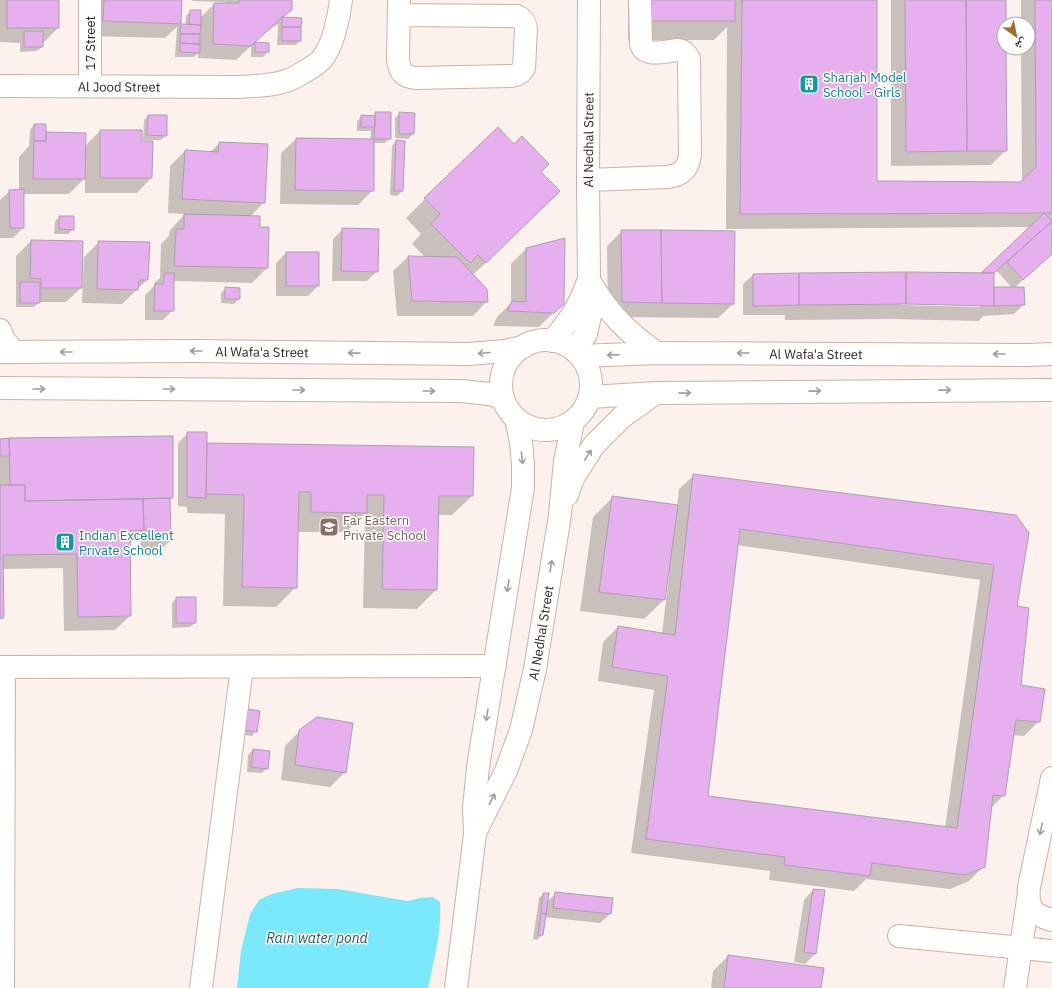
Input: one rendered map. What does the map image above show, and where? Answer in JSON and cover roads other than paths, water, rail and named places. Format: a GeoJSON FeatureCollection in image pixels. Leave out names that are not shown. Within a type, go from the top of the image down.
{"type":"FeatureCollection","features":[{"type":"Feature","properties":{"kind":"street","name":"17 Street"},"geometry":{"type":"LineString","coordinates":[[90,0],[90,86]]}},
{"type":"Feature","properties":{"kind":"street","name":"Al Jood Street"},"geometry":{"type":"LineString","coordinates":[[0,86],[239,87],[270,90],[283,90],[299,87],[321,74],[332,63],[337,53],[341,41],[343,26],[342,0]]}},
{"type":"Feature","properties":{"kind":"street","name":"Al Nedhal Street"},"geometry":{"type":"LineString","coordinates":[[577,353],[586,334],[590,316],[591,299],[589,279],[588,180],[589,0]]}},
{"type":"Feature","properties":{"kind":"street"},"geometry":{"type":"LineString","coordinates":[[588,180],[676,175],[684,170],[689,163],[689,59],[685,52],[677,50],[650,52],[642,47],[640,0]]}},
{"type":"Feature","properties":{"kind":"street"},"geometry":{"type":"LineString","coordinates":[[399,7],[517,16],[525,23],[526,28],[524,68],[522,73],[517,76],[409,78],[403,74],[399,68],[399,7]]}},
{"type":"Feature","properties":{"kind":"street","name":"Al Nedhal Street"},"geometry":{"type":"LineString","coordinates":[[552,341],[571,319],[581,300],[589,279]]}},
{"type":"Feature","properties":{"kind":"street"},"geometry":{"type":"LineString","coordinates":[[589,279],[607,308],[618,321],[630,333],[657,353]]}},
{"type":"Feature","properties":{"kind":"street"},"geometry":{"type":"LineString","coordinates":[[0,330],[6,352]]}},
{"type":"Feature","properties":{"kind":"street"},"geometry":{"type":"LineString","coordinates":[[1029,355],[1052,337]]}},
{"type":"Feature","properties":{"kind":"street"},"geometry":{"type":"LineString","coordinates":[[552,341],[564,344],[577,353],[588,368],[591,382],[590,397],[584,411],[573,422],[550,430],[538,430],[526,426],[516,419],[503,398],[501,386],[502,375],[506,364],[513,354],[523,347],[532,343],[552,341]]}},
{"type":"Feature","properties":{"kind":"street","name":"Al Wafa'a Street"},"geometry":{"type":"LineString","coordinates":[[6,352],[196,351],[469,354],[505,351],[523,347]]}},
{"type":"Feature","properties":{"kind":"street","name":"Al Wafa'a Street"},"geometry":{"type":"LineString","coordinates":[[577,353],[1052,354]]}},
{"type":"Feature","properties":{"kind":"street"},"geometry":{"type":"LineString","coordinates":[[0,388],[461,391],[489,394],[503,398]]}},
{"type":"Feature","properties":{"kind":"street"},"geometry":{"type":"LineString","coordinates":[[590,397],[656,393],[1042,390],[1052,405]]}},
{"type":"Feature","properties":{"kind":"street"},"geometry":{"type":"LineString","coordinates":[[560,515],[573,478],[594,445],[622,417],[656,393]]}},
{"type":"Feature","properties":{"kind":"street","name":"Al Nedhal Street"},"geometry":{"type":"LineString","coordinates":[[456,988],[475,834],[474,808],[478,766],[523,488],[521,442],[516,419]]}},
{"type":"Feature","properties":{"kind":"street","name":"Al Nedhal Street"},"geometry":{"type":"LineString","coordinates":[[475,834],[506,771],[521,730],[535,668],[560,515],[565,461],[573,422]]}},
{"type":"Feature","properties":{"kind":"street"},"geometry":{"type":"LineString","coordinates":[[201,988],[242,666]]}},
{"type":"Feature","properties":{"kind":"street"},"geometry":{"type":"LineString","coordinates":[[3,988],[2,667],[495,666]]}},
{"type":"Feature","properties":{"kind":"street"},"geometry":{"type":"LineString","coordinates":[[1015,988],[1029,888],[1052,778]]}},
{"type":"Feature","properties":{"kind":"street"},"geometry":{"type":"LineString","coordinates":[[1028,900],[1032,910],[1041,918],[1052,920]]}},
{"type":"Feature","properties":{"kind":"street"},"geometry":{"type":"LineString","coordinates":[[899,936],[1052,951]]}},
{"type":"Feature","properties":{"kind":"water","name":"Rain water pond"},"geometry":{"type":"Polygon","coordinates":[[[297,888],[338,889],[407,901],[433,897],[440,902],[439,934],[428,988],[237,988],[241,951],[250,914],[260,899],[272,894],[297,888]]]}},
{"type":"Feature","properties":{"kind":"place","name":"Sharjah Model School - Girls"},"geometry":{"type":"Point","coordinates":[809,84]}},
{"type":"Feature","properties":{"kind":"place","name":"Far Eastern Private School"},"geometry":{"type":"Point","coordinates":[329,527]}},
{"type":"Feature","properties":{"kind":"place","name":"Indian Excellent Private School"},"geometry":{"type":"Point","coordinates":[65,542]}}]}
